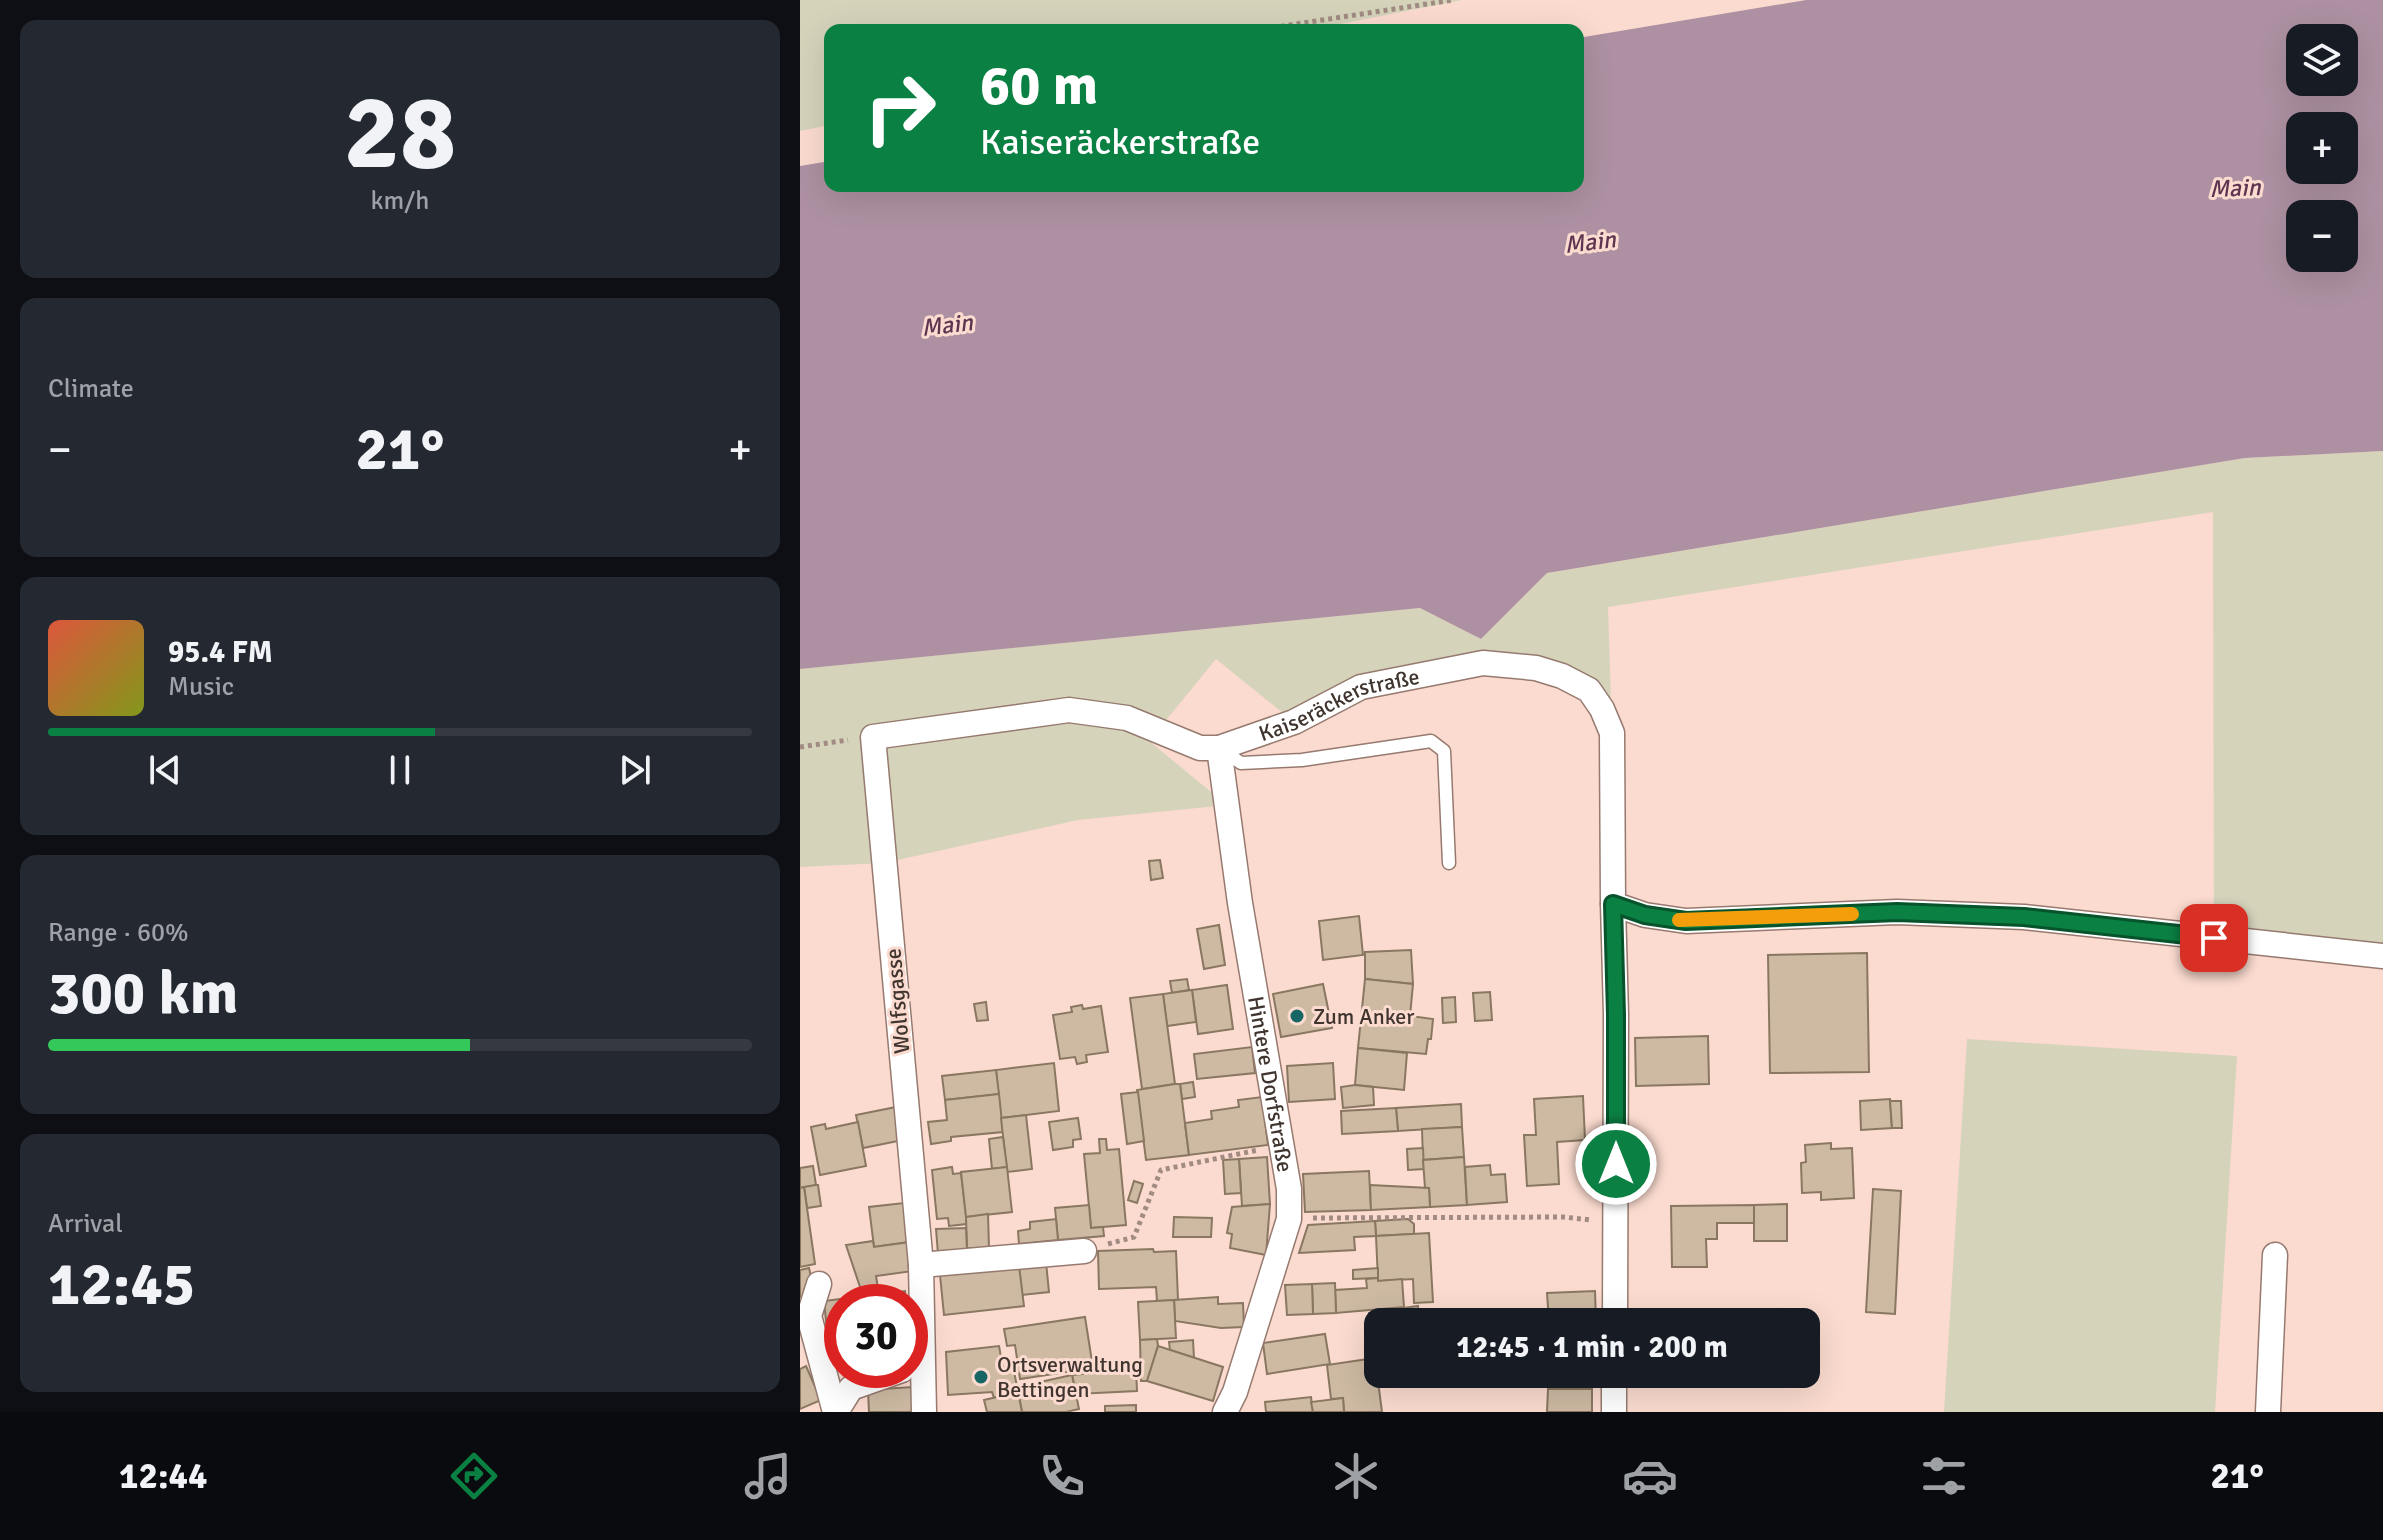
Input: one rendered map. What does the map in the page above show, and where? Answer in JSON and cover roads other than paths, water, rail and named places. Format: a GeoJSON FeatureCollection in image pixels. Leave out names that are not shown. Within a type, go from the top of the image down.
{"type":"FeatureCollection","features":[{"type":"Feature","properties":{"kind":"street","name":"Kaiseräckerstraße"},"geometry":{"type":"LineString","coordinates":[[1219,748],[1294,722],[1361,687],[1483,663],[1536,668],[1562,676],[1589,690],[1602,709],[1612,733],[1616,1015],[1615,1308]]}},
{"type":"Feature","properties":{"kind":"street","name":"Wolfsgasse"},"geometry":{"type":"LineString","coordinates":[[919,1284],[921,1265],[873,737],[1069,710],[1127,718],[1200,748],[1219,748]]}},
{"type":"Feature","properties":{"kind":"street","name":"Hintere Dorfstraße"},"geometry":{"type":"LineString","coordinates":[[1219,748],[1240,903],[1289,1189],[1289,1219],[1235,1392],[1225,1412]]}},
{"type":"Feature","properties":{"kind":"street"},"geometry":{"type":"LineString","coordinates":[[1613,904],[1645,915],[1686,921],[1897,912],[2024,917],[2383,956]]}},
{"type":"Feature","properties":{"kind":"street"},"geometry":{"type":"LineString","coordinates":[[921,1265],[1084,1251]]}},
{"type":"Feature","properties":{"kind":"street"},"geometry":{"type":"LineString","coordinates":[[2268,1412],[2275,1255]]}},
{"type":"Feature","properties":{"kind":"street"},"geometry":{"type":"LineString","coordinates":[[819,1284],[809,1316],[836,1412]]}},
{"type":"Feature","properties":{"kind":"street"},"geometry":{"type":"LineString","coordinates":[[836,1412],[851,1388]]}},
{"type":"Feature","properties":{"kind":"street","name":"Wolfsgasse"},"geometry":{"type":"LineString","coordinates":[[917,1388],[924,1412]]}},
{"type":"Feature","properties":{"kind":"street"},"geometry":{"type":"LineString","coordinates":[[1614,1388],[1614,1412]]}},
{"type":"Feature","properties":{"kind":"lane"},"geometry":{"type":"LineString","coordinates":[[1219,748],[1241,763],[1302,760],[1431,741],[1444,751],[1449,863]]}},
{"type":"Feature","properties":{"kind":"water","name":"Main"},"geometry":{"type":"Polygon","coordinates":[[[1806,0],[2383,0],[2383,451],[2245,458],[1547,573],[1481,639],[1420,608],[800,669],[800,166],[824,162],[824,192],[1584,192],[1584,37],[1806,0]]]}},
{"type":"Feature","properties":{"kind":"place","name":"Zum Anker"},"geometry":{"type":"Point","coordinates":[1297,1016]}},
{"type":"Feature","properties":{"kind":"place","name":"Ortsverwaltung Bettingen"},"geometry":{"type":"Point","coordinates":[981,1377]}}]}
